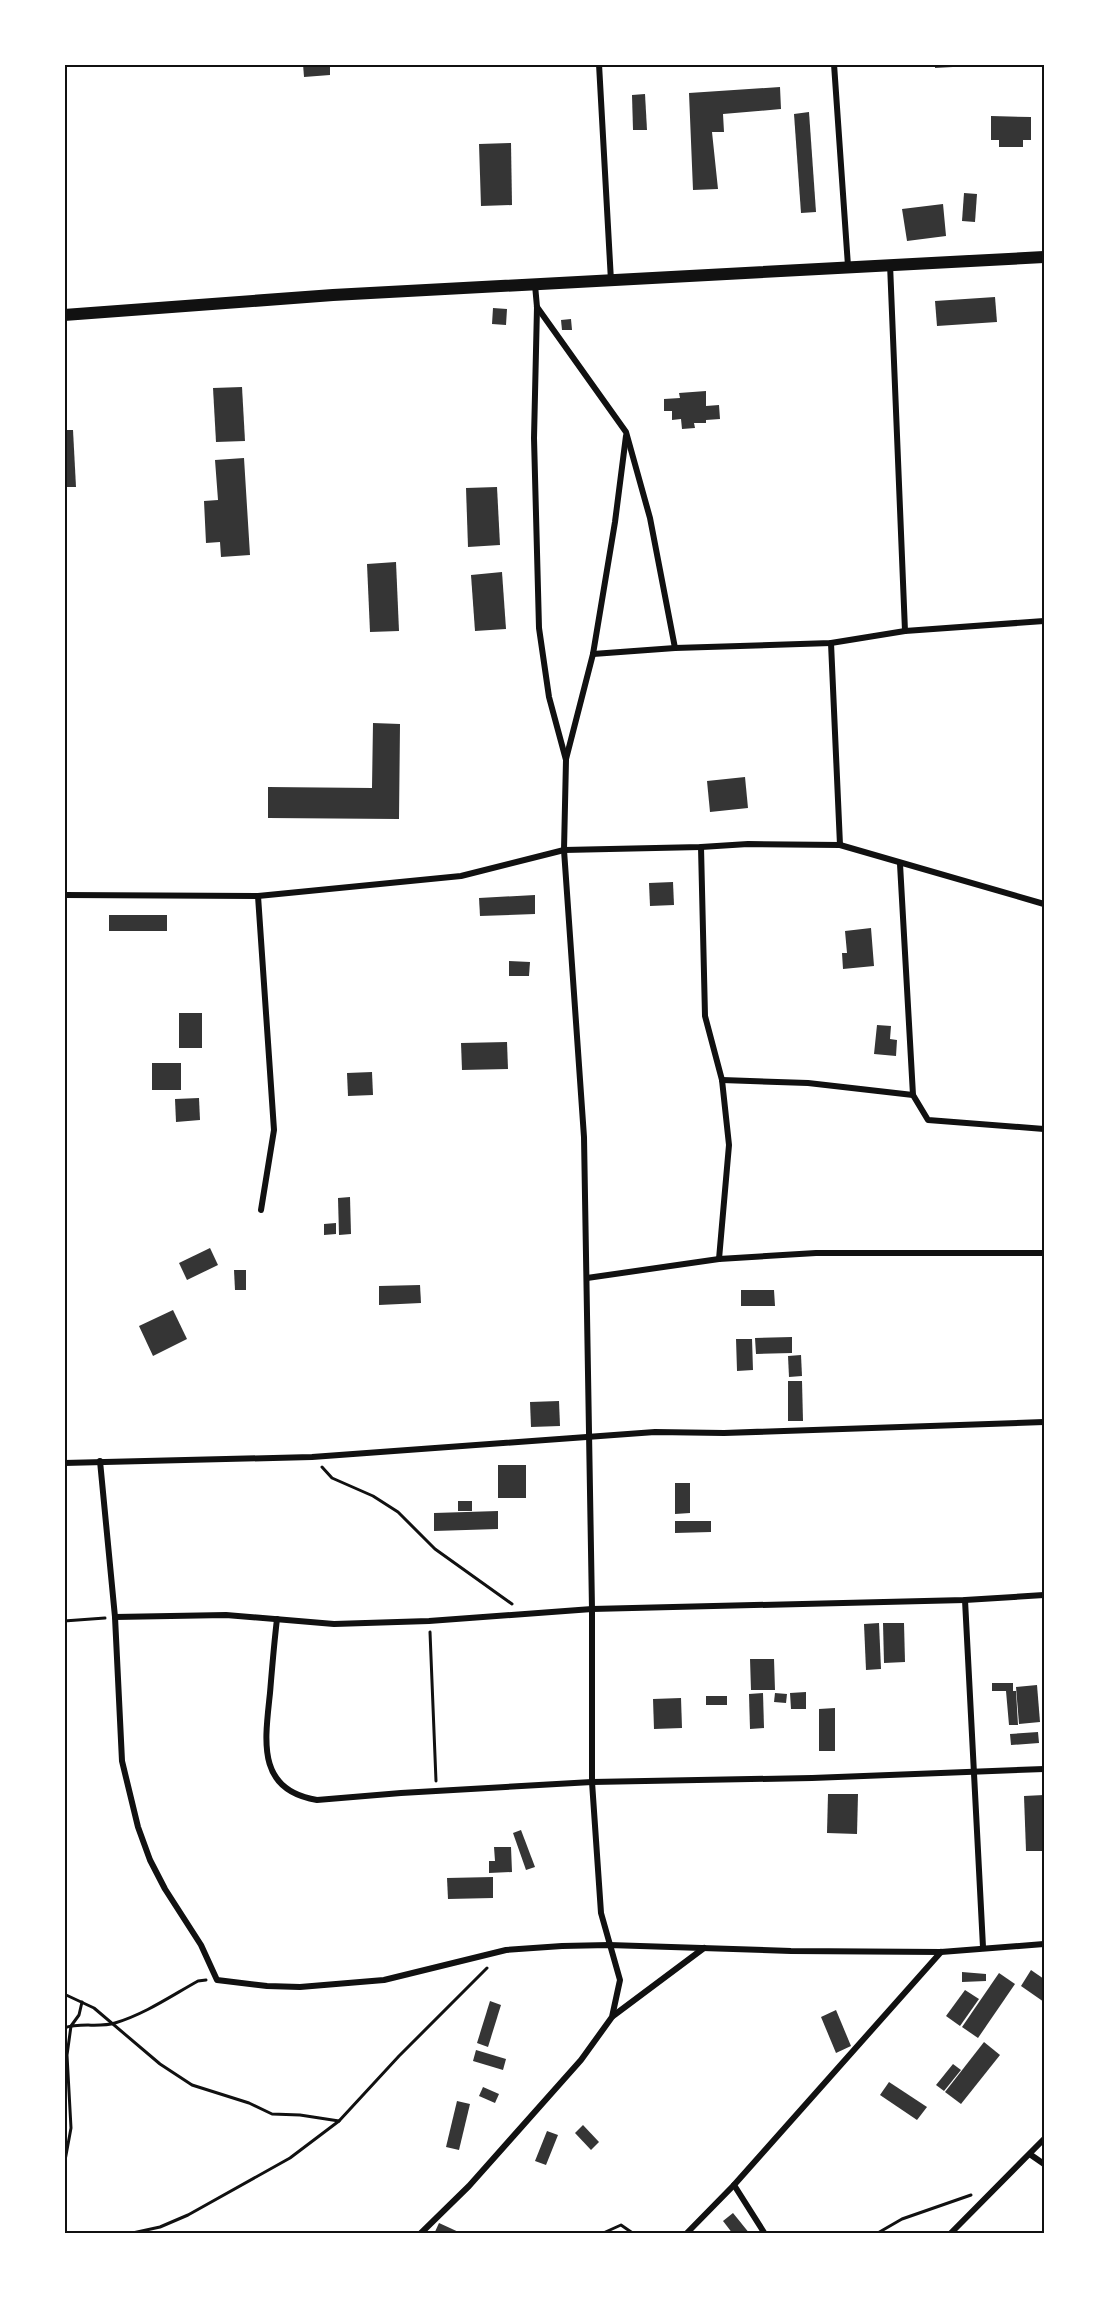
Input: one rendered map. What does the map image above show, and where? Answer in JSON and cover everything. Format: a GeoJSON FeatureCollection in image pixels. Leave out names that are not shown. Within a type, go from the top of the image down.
{"type":"FeatureCollection","features":[{"type":"Feature","properties":{"kind":"main road"},"geometry":{"type":"LineString","coordinates":[[64,315],[333,295],[1044,257]]}},
{"type":"Feature","properties":{"kind":"street"},"geometry":{"type":"LineString","coordinates":[[598,64],[611,281]]}},
{"type":"Feature","properties":{"kind":"street"},"geometry":{"type":"LineString","coordinates":[[834,64],[848,266]]}},
{"type":"Feature","properties":{"kind":"street"},"geometry":{"type":"LineString","coordinates":[[890,264],[905,632]]}},
{"type":"Feature","properties":{"kind":"street"},"geometry":{"type":"LineString","coordinates":[[535,285],[537,307],[534,438],[539,628],[549,697],[566,760]]}},
{"type":"Feature","properties":{"kind":"street"},"geometry":{"type":"LineString","coordinates":[[537,307],[574,355],[626,432],[650,518],[675,648]]}},
{"type":"Feature","properties":{"kind":"street"},"geometry":{"type":"LineString","coordinates":[[612,2017],[620,1980],[601,1913],[592,1782],[592,1609],[584,1137],[564,850],[566,760],[593,654],[614,532],[626,432]]}},
{"type":"Feature","properties":{"kind":"street"},"geometry":{"type":"LineString","coordinates":[[593,654],[675,648],[831,643],[905,632],[1044,621]]}},
{"type":"Feature","properties":{"kind":"street"},"geometry":{"type":"LineString","coordinates":[[831,643],[840,845]]}},
{"type":"Feature","properties":{"kind":"street"},"geometry":{"type":"LineString","coordinates":[[64,895],[258,896],[461,876],[564,850],[748,844],[840,845],[1044,904]]}},
{"type":"Feature","properties":{"kind":"street"},"geometry":{"type":"LineString","coordinates":[[701,847],[705,1016],[722,1080],[729,1145],[719,1259]]}},
{"type":"Feature","properties":{"kind":"street"},"geometry":{"type":"LineString","coordinates":[[900,864],[913,1095],[928,1120],[1044,1129]]}},
{"type":"Feature","properties":{"kind":"street"},"geometry":{"type":"LineString","coordinates":[[258,896],[274,1130],[261,1210]]}},
{"type":"Feature","properties":{"kind":"street"},"geometry":{"type":"LineString","coordinates":[[722,1080],[808,1083],[913,1095]]}},
{"type":"Feature","properties":{"kind":"street"},"geometry":{"type":"LineString","coordinates":[[587,1278],[719,1259],[816,1253],[1044,1253]]}},
{"type":"Feature","properties":{"kind":"street"},"geometry":{"type":"LineString","coordinates":[[64,1463],[312,1457],[589,1436],[1044,1422]]}},
{"type":"Feature","properties":{"kind":"street"},"geometry":{"type":"LineString","coordinates":[[100,1461],[115,1617],[122,1761],[138,1827],[150,1860],[165,1889],[189,1924],[217,1980],[300,1987],[384,1980],[506,1950],[609,1945],[941,1952],[1044,1944]]}},
{"type":"Feature","properties":{"kind":"street"},"geometry":{"type":"LineString","coordinates":[[115,1617],[248,1615],[334,1624],[429,1621],[592,1609],[965,1600],[1044,1595]]}},
{"type":"Feature","properties":{"kind":"street"},"geometry":{"type":"LineString","coordinates":[[965,1600],[983,1947]]}},
{"type":"Feature","properties":{"kind":"street"},"geometry":{"type":"LineString","coordinates":[[277,1619],[265,1742],[270,1767],[281,1784],[292,1794],[317,1800],[436,1790],[592,1782],[812,1778],[1044,1769]]}},
{"type":"Feature","properties":{"kind":"street"},"geometry":{"type":"LineString","coordinates":[[420,2234],[469,2186],[537,2112],[581,2060],[612,2017],[704,1948]]}},
{"type":"Feature","properties":{"kind":"street"},"geometry":{"type":"LineString","coordinates":[[686,2234],[734,2185],[941,1952]]}},
{"type":"Feature","properties":{"kind":"street"},"geometry":{"type":"LineString","coordinates":[[950,2234],[1031,2155],[1044,2139]]}},
{"type":"Feature","properties":{"kind":"street"},"geometry":{"type":"LineString","coordinates":[[1031,2155],[1044,2164]]}},
{"type":"Feature","properties":{"kind":"street"},"geometry":{"type":"LineString","coordinates":[[734,2185],[765,2234]]}},
{"type":"Feature","properties":{"kind":"path"},"geometry":{"type":"LineString","coordinates":[[312,1457],[332,1478],[373,1496],[398,1512],[435,1549],[525,1614]]}},
{"type":"Feature","properties":{"kind":"path"},"geometry":{"type":"LineString","coordinates":[[64,1622],[115,1617]]}},
{"type":"Feature","properties":{"kind":"path"},"geometry":{"type":"LineString","coordinates":[[429,1621],[436,1790]]}},
{"type":"Feature","properties":{"kind":"path"},"geometry":{"type":"LineString","coordinates":[[128,2234],[160,2228],[188,2215],[290,2158],[339,2121],[399,2056],[506,1950]]}},
{"type":"Feature","properties":{"kind":"path"},"geometry":{"type":"LineString","coordinates":[[64,2028],[113,2024],[144,2012],[198,1981],[217,1980]]}},
{"type":"Feature","properties":{"kind":"path"},"geometry":{"type":"LineString","coordinates":[[64,1994],[94,2008],[160,2064],[192,2085],[249,2103],[272,2114],[300,2115],[339,2121]]}},
{"type":"Feature","properties":{"kind":"path"},"geometry":{"type":"LineString","coordinates":[[64,2166],[71,2128],[67,2055],[71,2026],[79,2015],[82,2002]]}},
{"type":"Feature","properties":{"kind":"path"},"geometry":{"type":"LineString","coordinates":[[876,2234],[902,2219],[998,2186]]}},
{"type":"Feature","properties":{"kind":"path"},"geometry":{"type":"LineString","coordinates":[[601,2234],[621,2225],[634,2234]]}},
{"type":"Feature","properties":{"kind":"building"},"geometry":{"type":"Polygon","coordinates":[[[303,64],[330,64],[330,75],[304,77],[303,64]]]}},
{"type":"Feature","properties":{"kind":"building"},"geometry":{"type":"Polygon","coordinates":[[[935,64],[953,64],[953,67],[935,68],[935,64]]]}},
{"type":"Feature","properties":{"kind":"building"},"geometry":{"type":"Polygon","coordinates":[[[780,87],[781,109],[723,114],[724,132],[712,132],[718,189],[693,190],[689,93],[780,87]]]}},
{"type":"Feature","properties":{"kind":"building"},"geometry":{"type":"Polygon","coordinates":[[[645,94],[647,130],[633,130],[632,95],[645,94]]]}},
{"type":"Feature","properties":{"kind":"building"},"geometry":{"type":"Polygon","coordinates":[[[809,112],[816,212],[801,213],[794,114],[809,112]]]}},
{"type":"Feature","properties":{"kind":"building"},"geometry":{"type":"Polygon","coordinates":[[[991,116],[1031,117],[1031,140],[1023,140],[1023,147],[999,147],[999,140],[991,140],[991,116]]]}},
{"type":"Feature","properties":{"kind":"building"},"geometry":{"type":"Polygon","coordinates":[[[511,143],[512,205],[481,206],[479,144],[511,143]]]}},
{"type":"Feature","properties":{"kind":"building"},"geometry":{"type":"Polygon","coordinates":[[[964,193],[977,194],[975,222],[962,221],[964,193]]]}},
{"type":"Feature","properties":{"kind":"building"},"geometry":{"type":"Polygon","coordinates":[[[943,204],[946,236],[907,241],[902,209],[943,204]]]}},
{"type":"Feature","properties":{"kind":"building"},"geometry":{"type":"Polygon","coordinates":[[[995,297],[997,322],[937,326],[935,301],[995,297]]]}},
{"type":"Feature","properties":{"kind":"building"},"geometry":{"type":"Polygon","coordinates":[[[493,308],[507,309],[506,325],[492,324],[493,308]]]}},
{"type":"Feature","properties":{"kind":"building"},"geometry":{"type":"Polygon","coordinates":[[[571,319],[572,330],[562,330],[561,320],[571,319]]]}},
{"type":"Feature","properties":{"kind":"building"},"geometry":{"type":"Polygon","coordinates":[[[242,387],[245,441],[216,442],[213,388],[242,387]]]}},
{"type":"Feature","properties":{"kind":"building"},"geometry":{"type":"Polygon","coordinates":[[[706,391],[706,406],[719,405],[720,419],[706,420],[706,423],[694,423],[695,428],[682,429],[681,419],[672,420],[672,411],[664,411],[664,399],[680,398],[679,393],[706,391]]]}},
{"type":"Feature","properties":{"kind":"building"},"geometry":{"type":"Polygon","coordinates":[[[64,430],[73,430],[76,487],[64,487],[64,430]]]}},
{"type":"Feature","properties":{"kind":"building"},"geometry":{"type":"Polygon","coordinates":[[[244,458],[250,555],[221,557],[220,542],[206,543],[204,501],[218,500],[215,460],[244,458]]]}},
{"type":"Feature","properties":{"kind":"building"},"geometry":{"type":"Polygon","coordinates":[[[497,487],[500,545],[468,547],[466,488],[497,487]]]}},
{"type":"Feature","properties":{"kind":"building"},"geometry":{"type":"Polygon","coordinates":[[[396,562],[399,631],[370,632],[367,564],[396,562]]]}},
{"type":"Feature","properties":{"kind":"building"},"geometry":{"type":"Polygon","coordinates":[[[502,572],[506,629],[475,631],[471,575],[502,572]]]}},
{"type":"Feature","properties":{"kind":"building"},"geometry":{"type":"Polygon","coordinates":[[[373,723],[400,724],[399,819],[268,818],[268,787],[372,788],[373,723]]]}},
{"type":"Feature","properties":{"kind":"building"},"geometry":{"type":"Polygon","coordinates":[[[745,777],[748,808],[710,812],[707,781],[745,777]]]}},
{"type":"Feature","properties":{"kind":"building"},"geometry":{"type":"Polygon","coordinates":[[[673,882],[674,905],[650,906],[649,883],[673,882]]]}},
{"type":"Feature","properties":{"kind":"building"},"geometry":{"type":"Polygon","coordinates":[[[535,895],[535,914],[480,916],[479,898],[535,895]]]}},
{"type":"Feature","properties":{"kind":"building"},"geometry":{"type":"Polygon","coordinates":[[[109,915],[167,915],[167,931],[109,931],[109,915]]]}},
{"type":"Feature","properties":{"kind":"building"},"geometry":{"type":"Polygon","coordinates":[[[871,928],[874,966],[843,969],[842,953],[847,953],[845,931],[871,928]]]}},
{"type":"Feature","properties":{"kind":"building"},"geometry":{"type":"Polygon","coordinates":[[[509,961],[530,962],[529,976],[509,976],[509,961]]]}},
{"type":"Feature","properties":{"kind":"building"},"geometry":{"type":"Polygon","coordinates":[[[179,1013],[202,1013],[202,1048],[179,1048],[179,1013]]]}},
{"type":"Feature","properties":{"kind":"building"},"geometry":{"type":"Polygon","coordinates":[[[877,1025],[891,1026],[890,1039],[897,1040],[896,1056],[874,1054],[877,1025]]]}},
{"type":"Feature","properties":{"kind":"building"},"geometry":{"type":"Polygon","coordinates":[[[507,1042],[508,1069],[462,1070],[461,1043],[507,1042]]]}},
{"type":"Feature","properties":{"kind":"building"},"geometry":{"type":"Polygon","coordinates":[[[152,1063],[181,1063],[181,1090],[152,1090],[152,1063]]]}},
{"type":"Feature","properties":{"kind":"building"},"geometry":{"type":"Polygon","coordinates":[[[372,1072],[373,1095],[348,1096],[347,1073],[372,1072]]]}},
{"type":"Feature","properties":{"kind":"building"},"geometry":{"type":"Polygon","coordinates":[[[199,1098],[200,1120],[176,1122],[175,1099],[199,1098]]]}},
{"type":"Feature","properties":{"kind":"building"},"geometry":{"type":"Polygon","coordinates":[[[350,1197],[351,1234],[339,1235],[338,1198],[350,1197]]]}},
{"type":"Feature","properties":{"kind":"building"},"geometry":{"type":"Polygon","coordinates":[[[336,1223],[336,1234],[324,1235],[324,1224],[336,1223]]]}},
{"type":"Feature","properties":{"kind":"building"},"geometry":{"type":"Polygon","coordinates":[[[210,1248],[218,1265],[187,1280],[179,1263],[210,1248]]]}},
{"type":"Feature","properties":{"kind":"building"},"geometry":{"type":"Polygon","coordinates":[[[234,1270],[246,1270],[246,1290],[235,1290],[234,1270]]]}},
{"type":"Feature","properties":{"kind":"building"},"geometry":{"type":"Polygon","coordinates":[[[420,1285],[421,1303],[379,1305],[379,1286],[420,1285]]]}},
{"type":"Feature","properties":{"kind":"building"},"geometry":{"type":"Polygon","coordinates":[[[741,1290],[774,1290],[775,1306],[741,1306],[741,1290]]]}},
{"type":"Feature","properties":{"kind":"building"},"geometry":{"type":"Polygon","coordinates":[[[173,1310],[187,1339],[153,1356],[139,1326],[173,1310]]]}},
{"type":"Feature","properties":{"kind":"building"},"geometry":{"type":"Polygon","coordinates":[[[792,1337],[792,1353],[756,1354],[755,1338],[792,1337]]]}},
{"type":"Feature","properties":{"kind":"building"},"geometry":{"type":"Polygon","coordinates":[[[736,1339],[752,1339],[753,1370],[737,1371],[736,1339]]]}},
{"type":"Feature","properties":{"kind":"building"},"geometry":{"type":"Polygon","coordinates":[[[801,1355],[802,1376],[789,1377],[788,1356],[801,1355]]]}},
{"type":"Feature","properties":{"kind":"building"},"geometry":{"type":"Polygon","coordinates":[[[788,1381],[802,1381],[803,1421],[788,1421],[788,1381]]]}},
{"type":"Feature","properties":{"kind":"building"},"geometry":{"type":"Polygon","coordinates":[[[559,1401],[560,1426],[531,1427],[530,1402],[559,1401]]]}},
{"type":"Feature","properties":{"kind":"building"},"geometry":{"type":"Polygon","coordinates":[[[498,1465],[526,1465],[526,1498],[498,1498],[498,1465]]]}},
{"type":"Feature","properties":{"kind":"building"},"geometry":{"type":"Polygon","coordinates":[[[675,1483],[690,1483],[690,1513],[675,1514],[675,1483]]]}},
{"type":"Feature","properties":{"kind":"building"},"geometry":{"type":"Polygon","coordinates":[[[458,1501],[472,1501],[472,1511],[458,1511],[458,1501]]]}},
{"type":"Feature","properties":{"kind":"building"},"geometry":{"type":"Polygon","coordinates":[[[498,1511],[498,1529],[434,1531],[434,1513],[498,1511]]]}},
{"type":"Feature","properties":{"kind":"building"},"geometry":{"type":"Polygon","coordinates":[[[675,1521],[711,1521],[711,1532],[675,1533],[675,1521]]]}},
{"type":"Feature","properties":{"kind":"building"},"geometry":{"type":"Polygon","coordinates":[[[879,1623],[881,1669],[866,1670],[864,1624],[879,1623]]]}},
{"type":"Feature","properties":{"kind":"building"},"geometry":{"type":"Polygon","coordinates":[[[883,1623],[904,1623],[905,1662],[884,1663],[883,1623]]]}},
{"type":"Feature","properties":{"kind":"building"},"geometry":{"type":"Polygon","coordinates":[[[750,1659],[774,1659],[775,1690],[751,1690],[750,1659]]]}},
{"type":"Feature","properties":{"kind":"building"},"geometry":{"type":"Polygon","coordinates":[[[992,1683],[1013,1683],[1013,1691],[1016,1691],[1018,1725],[1009,1725],[1006,1691],[992,1691],[992,1683]]]}},
{"type":"Feature","properties":{"kind":"building"},"geometry":{"type":"Polygon","coordinates":[[[1037,1685],[1040,1722],[1019,1724],[1016,1687],[1037,1685]]]}},
{"type":"Feature","properties":{"kind":"building"},"geometry":{"type":"Polygon","coordinates":[[[806,1692],[806,1709],[791,1709],[790,1693],[806,1692]]]}},
{"type":"Feature","properties":{"kind":"building"},"geometry":{"type":"Polygon","coordinates":[[[763,1693],[764,1728],[750,1729],[749,1694],[763,1693]]]}},
{"type":"Feature","properties":{"kind":"building"},"geometry":{"type":"Polygon","coordinates":[[[775,1693],[787,1694],[786,1703],[774,1702],[775,1693]]]}},
{"type":"Feature","properties":{"kind":"building"},"geometry":{"type":"Polygon","coordinates":[[[706,1696],[727,1696],[727,1705],[706,1705],[706,1696]]]}},
{"type":"Feature","properties":{"kind":"building"},"geometry":{"type":"Polygon","coordinates":[[[681,1698],[682,1728],[654,1729],[653,1699],[681,1698]]]}},
{"type":"Feature","properties":{"kind":"building"},"geometry":{"type":"Polygon","coordinates":[[[835,1708],[835,1751],[819,1751],[819,1709],[835,1708]]]}},
{"type":"Feature","properties":{"kind":"building"},"geometry":{"type":"Polygon","coordinates":[[[1038,1732],[1039,1743],[1011,1745],[1010,1734],[1038,1732]]]}},
{"type":"Feature","properties":{"kind":"building"},"geometry":{"type":"Polygon","coordinates":[[[828,1794],[858,1794],[857,1834],[827,1833],[828,1794]]]}},
{"type":"Feature","properties":{"kind":"building"},"geometry":{"type":"Polygon","coordinates":[[[1044,1795],[1044,1851],[1026,1851],[1024,1796],[1044,1795]]]}},
{"type":"Feature","properties":{"kind":"building"},"geometry":{"type":"Polygon","coordinates":[[[521,1830],[535,1867],[526,1870],[513,1833],[521,1830]]]}},
{"type":"Feature","properties":{"kind":"building"},"geometry":{"type":"Polygon","coordinates":[[[494,1847],[511,1847],[512,1872],[489,1873],[489,1861],[495,1861],[494,1847]]]}},
{"type":"Feature","properties":{"kind":"building"},"geometry":{"type":"Polygon","coordinates":[[[493,1877],[493,1898],[448,1899],[447,1878],[493,1877]]]}},
{"type":"Feature","properties":{"kind":"building"},"geometry":{"type":"Polygon","coordinates":[[[1031,1970],[1044,1979],[1044,2002],[1021,1986],[1031,1970]]]}},
{"type":"Feature","properties":{"kind":"building"},"geometry":{"type":"Polygon","coordinates":[[[962,1972],[986,1974],[986,1981],[962,1982],[962,1972]]]}},
{"type":"Feature","properties":{"kind":"building"},"geometry":{"type":"Polygon","coordinates":[[[999,1973],[1015,1984],[978,2038],[962,2027],[999,1973]]]}},
{"type":"Feature","properties":{"kind":"building"},"geometry":{"type":"Polygon","coordinates":[[[965,1990],[979,1999],[960,2026],[946,2016],[965,1990]]]}},
{"type":"Feature","properties":{"kind":"building"},"geometry":{"type":"Polygon","coordinates":[[[490,2001],[501,2005],[488,2047],[477,2043],[490,2001]]]}},
{"type":"Feature","properties":{"kind":"building"},"geometry":{"type":"Polygon","coordinates":[[[836,2010],[851,2046],[836,2053],[821,2017],[836,2010]]]}},
{"type":"Feature","properties":{"kind":"building"},"geometry":{"type":"Polygon","coordinates":[[[984,2042],[1000,2055],[961,2104],[945,2092],[984,2042]]]}},
{"type":"Feature","properties":{"kind":"building"},"geometry":{"type":"Polygon","coordinates":[[[476,2050],[506,2059],[503,2070],[473,2061],[476,2050]]]}},
{"type":"Feature","properties":{"kind":"building"},"geometry":{"type":"Polygon","coordinates":[[[953,2064],[961,2070],[944,2091],[936,2085],[953,2064]]]}},
{"type":"Feature","properties":{"kind":"building"},"geometry":{"type":"Polygon","coordinates":[[[889,2082],[927,2107],[917,2120],[880,2095],[889,2082]]]}},
{"type":"Feature","properties":{"kind":"building"},"geometry":{"type":"Polygon","coordinates":[[[483,2087],[499,2094],[495,2103],[479,2096],[483,2087]]]}},
{"type":"Feature","properties":{"kind":"building"},"geometry":{"type":"Polygon","coordinates":[[[457,2101],[470,2104],[459,2150],[446,2147],[457,2101]]]}},
{"type":"Feature","properties":{"kind":"building"},"geometry":{"type":"Polygon","coordinates":[[[583,2125],[599,2142],[591,2150],[575,2133],[583,2125]]]}},
{"type":"Feature","properties":{"kind":"building"},"geometry":{"type":"Polygon","coordinates":[[[547,2131],[558,2135],[546,2165],[535,2161],[547,2131]]]}},
{"type":"Feature","properties":{"kind":"building"},"geometry":{"type":"Polygon","coordinates":[[[733,2213],[750,2234],[733,2234],[723,2221],[733,2213]]]}},
{"type":"Feature","properties":{"kind":"building"},"geometry":{"type":"Polygon","coordinates":[[[439,2223],[463,2234],[434,2234],[439,2223]]]}}]}
